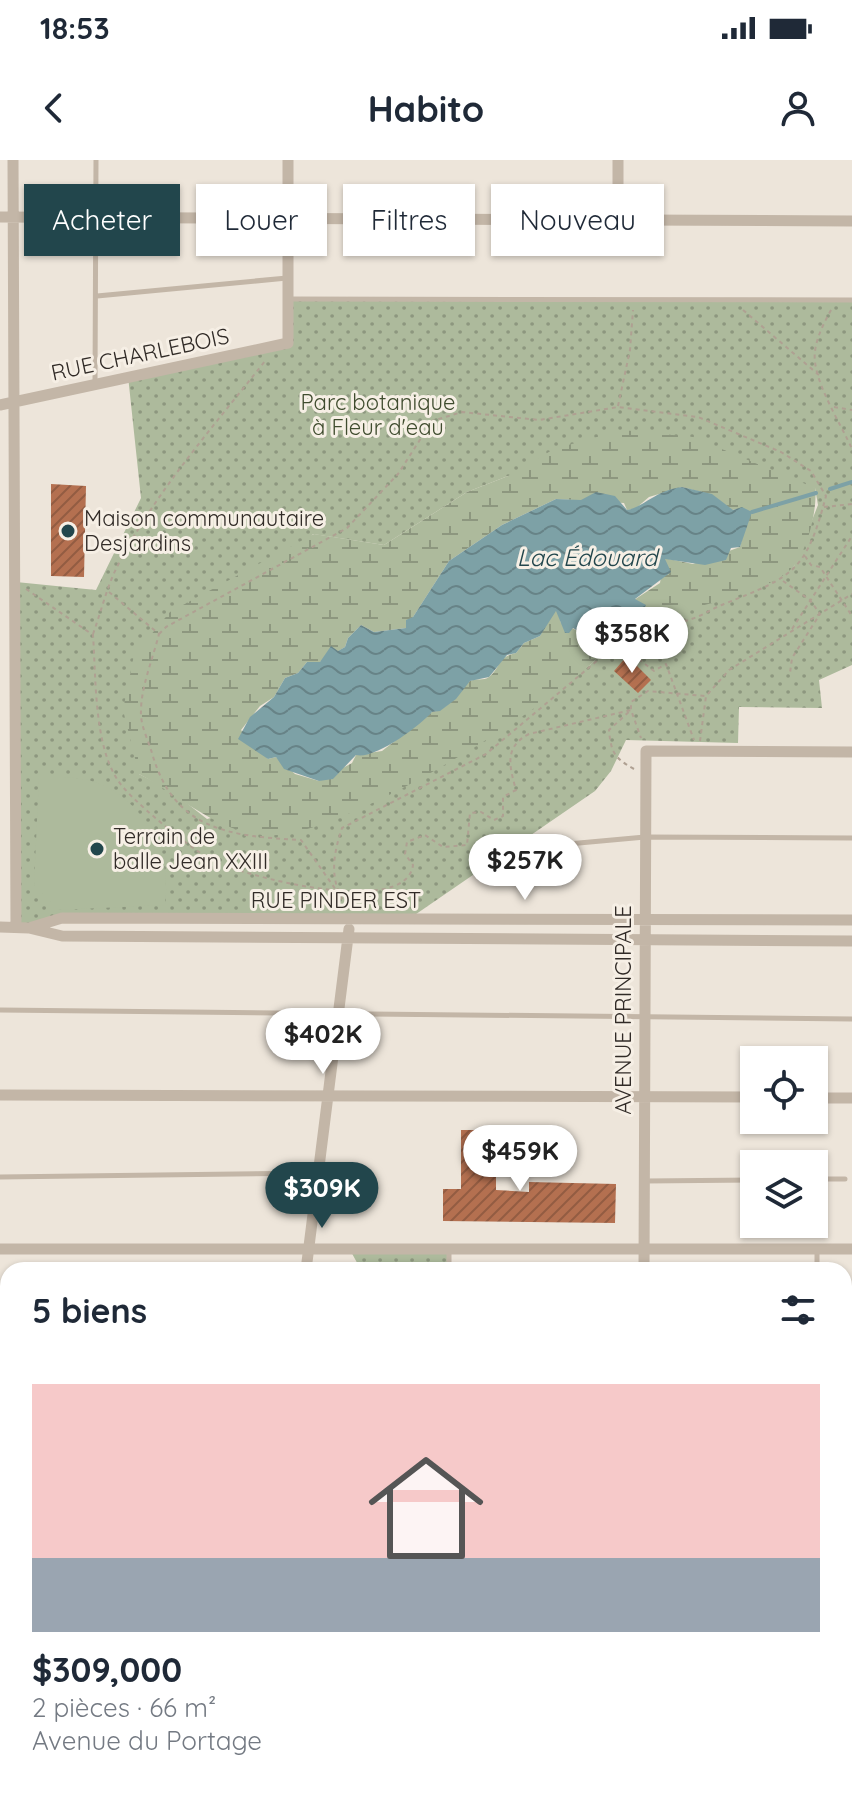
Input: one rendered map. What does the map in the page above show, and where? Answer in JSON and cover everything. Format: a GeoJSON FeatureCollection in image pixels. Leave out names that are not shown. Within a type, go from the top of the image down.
{"type":"FeatureCollection","features":[{"type":"Feature","properties":{"kind":"street"},"geometry":{"type":"LineString","coordinates":[[13,160],[6,217],[6,404],[16,582],[22,928]]}},
{"type":"Feature","properties":{"kind":"street"},"geometry":{"type":"LineString","coordinates":[[288,160],[288,184]]}},
{"type":"Feature","properties":{"kind":"street"},"geometry":{"type":"LineString","coordinates":[[618,160],[618,184]]}},
{"type":"Feature","properties":{"kind":"street"},"geometry":{"type":"LineString","coordinates":[[327,219],[491,220]]}},
{"type":"Feature","properties":{"kind":"street"},"geometry":{"type":"LineString","coordinates":[[664,220],[852,221]]}},
{"type":"Feature","properties":{"kind":"street"},"geometry":{"type":"LineString","coordinates":[[287,299],[288,256]]}},
{"type":"Feature","properties":{"kind":"street","name":"RUE CHARLEBOIS"},"geometry":{"type":"LineString","coordinates":[[6,404],[288,343],[287,299]]}},
{"type":"Feature","properties":{"kind":"street"},"geometry":{"type":"LineString","coordinates":[[646,751],[852,752]]}},
{"type":"Feature","properties":{"kind":"street","name":"AVENUE PRINCIPALE"},"geometry":{"type":"LineString","coordinates":[[644,1262],[646,751]]}},
{"type":"Feature","properties":{"kind":"street","name":"RUE PINDER EST"},"geometry":{"type":"LineString","coordinates":[[22,928],[62,918],[852,920]]}},
{"type":"Feature","properties":{"kind":"street"},"geometry":{"type":"LineString","coordinates":[[307,1262],[350,921]]}},
{"type":"Feature","properties":{"kind":"street","name":"RUE PINDER EST"},"geometry":{"type":"LineString","coordinates":[[0,927],[62,936],[852,941]]}},
{"type":"Feature","properties":{"kind":"street"},"geometry":{"type":"LineString","coordinates":[[0,1095],[740,1097]]}},
{"type":"Feature","properties":{"kind":"street"},"geometry":{"type":"LineString","coordinates":[[828,1098],[852,1098]]}},
{"type":"Feature","properties":{"kind":"street"},"geometry":{"type":"LineString","coordinates":[[0,1249],[852,1249]]}},
{"type":"Feature","properties":{"kind":"lane"},"geometry":{"type":"LineString","coordinates":[[96,160],[96,184]]}},
{"type":"Feature","properties":{"kind":"lane"},"geometry":{"type":"LineString","coordinates":[[95,385],[96,256]]}},
{"type":"Feature","properties":{"kind":"lane"},"geometry":{"type":"LineString","coordinates":[[97,296],[288,278]]}},
{"type":"Feature","properties":{"kind":"lane"},"geometry":{"type":"LineString","coordinates":[[287,299],[852,300]]}},
{"type":"Feature","properties":{"kind":"lane"},"geometry":{"type":"LineString","coordinates":[[546,846],[645,837],[852,838]]}},
{"type":"Feature","properties":{"kind":"lane"},"geometry":{"type":"LineString","coordinates":[[0,1010],[852,1019]]}},
{"type":"Feature","properties":{"kind":"lane"},"geometry":{"type":"LineString","coordinates":[[0,1177],[319,1173]]}},
{"type":"Feature","properties":{"kind":"lane"},"geometry":{"type":"LineString","coordinates":[[828,1179],[845,1179]]}},
{"type":"Feature","properties":{"kind":"lane"},"geometry":{"type":"LineString","coordinates":[[645,1181],[740,1180]]}},
{"type":"Feature","properties":{"kind":"lane"},"geometry":{"type":"LineString","coordinates":[[449,1247],[449,1262]]}},
{"type":"Feature","properties":{"kind":"lane"},"geometry":{"type":"LineString","coordinates":[[817,1249],[817,1262]]}},
{"type":"Feature","properties":{"kind":"path"},"geometry":{"type":"LineString","coordinates":[[618,407],[635,318],[631,300]]}},
{"type":"Feature","properties":{"kind":"path"},"geometry":{"type":"LineString","coordinates":[[734,300],[820,377]]}},
{"type":"Feature","properties":{"kind":"path"},"geometry":{"type":"LineString","coordinates":[[836,300],[815,351],[820,377],[852,449]]}},
{"type":"Feature","properties":{"kind":"path"},"geometry":{"type":"LineString","coordinates":[[267,359],[190,456],[117,567],[93,635],[101,732],[117,780],[186,843],[212,860],[282,883],[336,891],[390,888],[405,882],[413,871],[413,865],[405,854],[411,838],[425,835],[443,847],[460,847],[467,845],[467,818],[470,813],[481,812],[494,820],[503,816],[503,797],[516,790],[508,766],[518,740],[589,718],[631,710]]}},
{"type":"Feature","properties":{"kind":"path"},"geometry":{"type":"LineString","coordinates":[[336,891],[333,855],[342,828],[486,754],[626,637],[650,623],[687,621],[782,581],[804,556],[826,496],[811,471],[781,452],[698,417],[618,407],[539,420],[462,412],[432,421],[398,474],[347,528],[179,619],[159,634],[140,712],[159,778],[181,806],[203,824],[221,832],[301,840],[336,891],[350,921]]}},
{"type":"Feature","properties":{"kind":"path"},"geometry":{"type":"LineString","coordinates":[[833,407],[852,410]]}},
{"type":"Feature","properties":{"kind":"path"},"geometry":{"type":"LineString","coordinates":[[823,507],[852,504]]}},
{"type":"Feature","properties":{"kind":"path"},"geometry":{"type":"LineString","coordinates":[[790,632],[852,536]]}},
{"type":"Feature","properties":{"kind":"path"},"geometry":{"type":"LineString","coordinates":[[804,556],[826,576],[852,616]]}},
{"type":"Feature","properties":{"kind":"path"},"geometry":{"type":"LineString","coordinates":[[782,581],[810,600],[820,614]]}},
{"type":"Feature","properties":{"kind":"path"},"geometry":{"type":"LineString","coordinates":[[16,582],[93,635]]}},
{"type":"Feature","properties":{"kind":"path"},"geometry":{"type":"LineString","coordinates":[[109,592],[159,634]]}},
{"type":"Feature","properties":{"kind":"path"},"geometry":{"type":"LineString","coordinates":[[698,751],[706,696],[729,670],[852,594]]}},
{"type":"Feature","properties":{"kind":"path"},"geometry":{"type":"LineString","coordinates":[[790,673],[792,658],[820,614]]}},
{"type":"Feature","properties":{"kind":"path"},"geometry":{"type":"LineString","coordinates":[[626,637],[640,660],[654,671],[666,664],[698,751]]}},
{"type":"Feature","properties":{"kind":"path"},"geometry":{"type":"LineString","coordinates":[[646,751],[631,702],[648,691],[706,696]]}},
{"type":"Feature","properties":{"kind":"path"},"geometry":{"type":"LineString","coordinates":[[631,710],[609,730],[611,751],[617,760],[646,776]]}},
{"type":"Feature","properties":{"kind":"green space","name":"Parc botanique à Fleur d'eau"},"geometry":{"type":"Polygon","coordinates":[[[287,299],[852,300],[852,665],[819,680],[822,708],[739,707],[738,743],[626,740],[611,771],[595,791],[406,921],[62,918],[16,927],[16,582],[96,590],[141,498],[128,376],[287,343],[287,299]],[[508,476],[467,492],[384,545],[313,534],[139,774],[170,790],[207,819],[473,746],[590,665],[630,623],[734,595],[777,578],[794,566],[818,505],[815,488],[508,476]]]}},
{"type":"Feature","properties":{"kind":"green space"},"geometry":{"type":"Polygon","coordinates":[[[622,430],[693,437],[815,488],[815,507],[807,541],[793,567],[769,583],[716,602],[628,624],[591,664],[529,712],[401,789],[319,825],[286,834],[245,832],[208,817],[139,774],[123,710],[134,655],[170,612],[314,534],[384,545],[467,492],[508,476],[554,449],[622,430]],[[682,487],[649,497],[635,509],[627,510],[624,503],[556,499],[502,525],[449,561],[406,628],[374,632],[361,625],[348,638],[345,647],[320,662],[307,662],[298,673],[285,678],[274,697],[260,706],[241,730],[268,759],[276,757],[295,774],[319,781],[352,763],[356,755],[382,751],[432,712],[444,708],[470,681],[485,679],[493,674],[505,657],[540,636],[550,615],[557,610],[561,623],[580,632],[591,629],[594,621],[608,612],[629,614],[639,605],[634,600],[660,583],[664,558],[693,564],[740,547],[746,524],[738,509],[732,510],[712,495],[682,487]]]}},
{"type":"Feature","properties":{"kind":"green space","name":"Terrain de balle Jean XXIII"},"geometry":{"type":"Polygon","coordinates":[[[39,777],[88,780],[124,798],[138,812],[150,828],[164,865],[165,905],[58,910],[34,885],[39,777]]]}},
{"type":"Feature","properties":{"kind":"green space"},"geometry":{"type":"Polygon","coordinates":[[[449,1247],[449,1262],[357,1262],[349,1248],[449,1247]]]}},
{"type":"Feature","properties":{"kind":"water","name":"Lac Édouard"},"geometry":{"type":"Polygon","coordinates":[[[682,487],[712,494],[733,510],[742,507],[752,512],[740,547],[731,548],[726,560],[705,565],[665,559],[671,572],[635,599],[646,605],[642,613],[606,614],[591,629],[580,632],[573,628],[565,633],[556,611],[540,636],[524,643],[516,653],[507,655],[489,677],[470,681],[456,699],[440,711],[432,712],[396,741],[374,752],[356,755],[333,779],[319,781],[284,769],[276,757],[268,759],[238,739],[250,717],[274,697],[285,678],[298,673],[307,662],[320,662],[331,646],[338,651],[345,647],[348,638],[361,625],[374,632],[406,628],[406,620],[413,617],[449,561],[502,525],[556,499],[581,500],[596,492],[615,496],[627,510],[665,491],[682,487]]]}},
{"type":"Feature","properties":{"kind":"building","name":"Maison communautaire Desjardins"},"geometry":{"type":"Polygon","coordinates":[[[51,484],[86,486],[84,577],[51,576],[51,484]]]}},
{"type":"Feature","properties":{"kind":"building"},"geometry":{"type":"Polygon","coordinates":[[[627,656],[651,680],[638,693],[614,671],[627,656]]]}},
{"type":"Feature","properties":{"kind":"building"},"geometry":{"type":"Polygon","coordinates":[[[461,1130],[496,1130],[496,1190],[529,1192],[529,1182],[616,1184],[615,1223],[443,1221],[443,1189],[461,1189],[461,1130]]]}},
{"type":"Feature","properties":{"kind":"waterway"},"geometry":{"type":"LineString","coordinates":[[830,489],[852,482]]}},
{"type":"Feature","properties":{"kind":"waterway"},"geometry":{"type":"LineString","coordinates":[[752,512],[816,493]]}},
{"type":"Feature","properties":{"kind":"place","name":"Maison communautaire Desjardins"},"geometry":{"type":"Point","coordinates":[68,531]}},
{"type":"Feature","properties":{"kind":"place","name":"Terrain de balle Jean XXIII"},"geometry":{"type":"Point","coordinates":[97,849]}}]}
